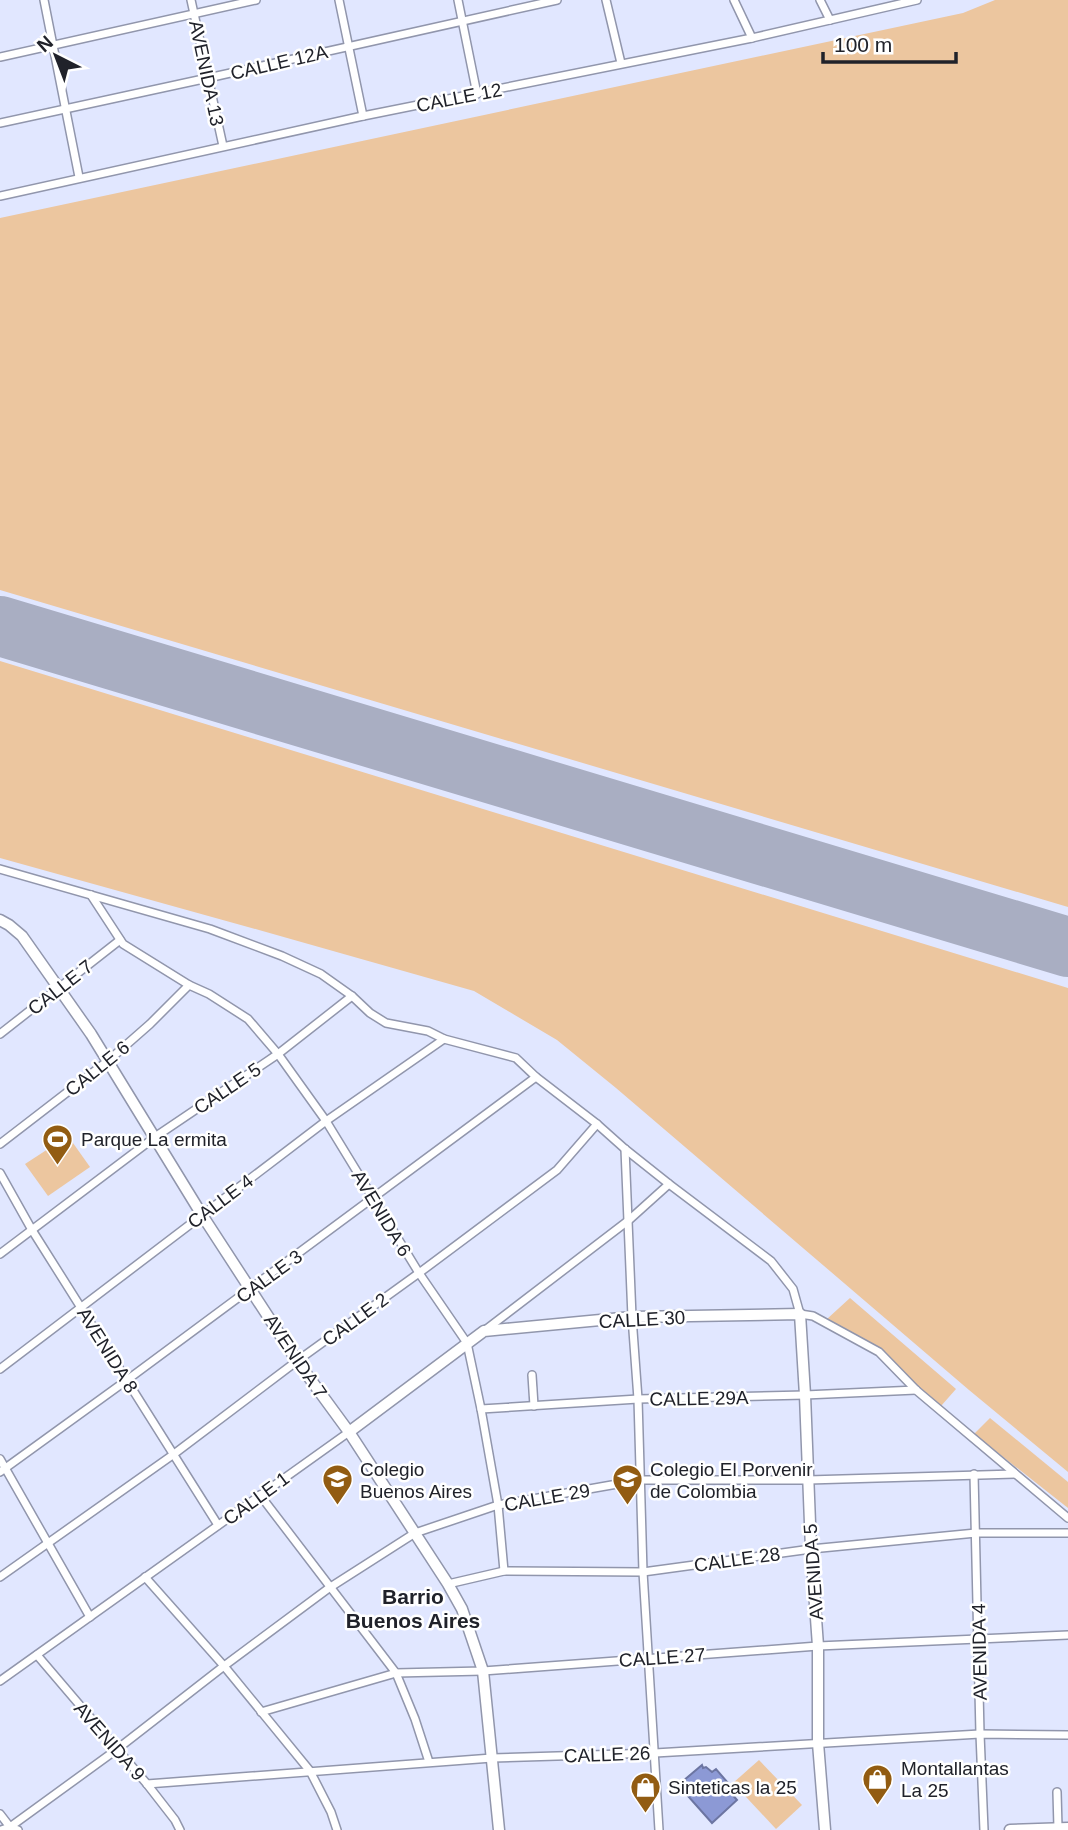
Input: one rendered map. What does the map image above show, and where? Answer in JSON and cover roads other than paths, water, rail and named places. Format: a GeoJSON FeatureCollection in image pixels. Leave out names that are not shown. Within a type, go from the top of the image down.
{"type":"FeatureCollection","features":[{"type":"Feature","properties":{"kind":"street"},"geometry":{"type":"LineString","coordinates":[[44,0],[79,177]]}},
{"type":"Feature","properties":{"kind":"street","name":"AVENIDA 13"},"geometry":{"type":"LineString","coordinates":[[191,0],[223,146]]}},
{"type":"Feature","properties":{"kind":"street"},"geometry":{"type":"LineString","coordinates":[[0,57],[256,0]]}},
{"type":"Feature","properties":{"kind":"street"},"geometry":{"type":"LineString","coordinates":[[339,0],[363,116]]}},
{"type":"Feature","properties":{"kind":"street"},"geometry":{"type":"LineString","coordinates":[[458,0],[478,94]]}},
{"type":"Feature","properties":{"kind":"street","name":"CALLE 12A"},"geometry":{"type":"LineString","coordinates":[[0,123],[557,0]]}},
{"type":"Feature","properties":{"kind":"street"},"geometry":{"type":"LineString","coordinates":[[606,0],[621,63]]}},
{"type":"Feature","properties":{"kind":"street"},"geometry":{"type":"LineString","coordinates":[[734,0],[752,38]]}},
{"type":"Feature","properties":{"kind":"street"},"geometry":{"type":"LineString","coordinates":[[820,0],[830,20]]}},
{"type":"Feature","properties":{"kind":"street"},"geometry":{"type":"LineString","coordinates":[[866,0],[870,10]]}},
{"type":"Feature","properties":{"kind":"street","name":"CALLE 12"},"geometry":{"type":"LineString","coordinates":[[0,195],[363,116],[752,38],[917,0]]}},
{"type":"Feature","properties":{"kind":"street"},"geometry":{"type":"LineString","coordinates":[[0,869],[211,929],[321,974],[386,1023],[428,1031],[444,1039],[516,1058],[625,1149],[771,1261],[793,1289],[800,1314],[813,1315],[879,1352],[916,1390],[1068,1518]]}},
{"type":"Feature","properties":{"kind":"street"},"geometry":{"type":"LineString","coordinates":[[91,895],[120,940]]}},
{"type":"Feature","properties":{"kind":"street","name":"AVENIDA 7"},"geometry":{"type":"LineString","coordinates":[[0,920],[22,936],[109,1060],[202,1214],[298,1361],[349,1432],[462,1609],[483,1671],[499,1830]]}},
{"type":"Feature","properties":{"kind":"street","name":"AVENIDA 6"},"geometry":{"type":"LineString","coordinates":[[120,940],[248,1019],[278,1054],[326,1121],[419,1273],[467,1343],[498,1505],[503,1571]]}},
{"type":"Feature","properties":{"kind":"street","name":"CALLE 7"},"geometry":{"type":"LineString","coordinates":[[0,1034],[120,940]]}},
{"type":"Feature","properties":{"kind":"street","name":"CALLE 6"},"geometry":{"type":"LineString","coordinates":[[0,1144],[109,1060],[189,985]]}},
{"type":"Feature","properties":{"kind":"street","name":"CALLE 5"},"geometry":{"type":"LineString","coordinates":[[0,1254],[155,1137],[278,1054],[352,996]]}},
{"type":"Feature","properties":{"kind":"street","name":"CALLE 4"},"geometry":{"type":"LineString","coordinates":[[0,1369],[326,1121],[444,1039]]}},
{"type":"Feature","properties":{"kind":"street","name":"CALLE 3"},"geometry":{"type":"LineString","coordinates":[[3,1470],[536,1077]]}},
{"type":"Feature","properties":{"kind":"street","name":"CALLE 2"},"geometry":{"type":"LineString","coordinates":[[0,1577],[174,1454],[558,1170],[597,1124]]}},
{"type":"Feature","properties":{"kind":"street"},"geometry":{"type":"LineString","coordinates":[[625,1149],[638,1399],[643,1572],[659,1830]]}},
{"type":"Feature","properties":{"kind":"street","name":"AVENIDA 8"},"geometry":{"type":"LineString","coordinates":[[0,1173],[32,1230],[218,1525]]}},
{"type":"Feature","properties":{"kind":"street","name":"CALLE 1"},"geometry":{"type":"LineString","coordinates":[[0,1681],[349,1432],[629,1220],[669,1184]]}},
{"type":"Feature","properties":{"kind":"street"},"geometry":{"type":"LineString","coordinates":[[509,1312],[515,1328]]}},
{"type":"Feature","properties":{"kind":"street","name":"CALLE 30"},"geometry":{"type":"LineString","coordinates":[[484,1331],[632,1317],[800,1314]]}},
{"type":"Feature","properties":{"kind":"street","name":"AVENIDA 5"},"geometry":{"type":"LineString","coordinates":[[800,1314],[818,1646],[818,1743],[825,1830]]}},
{"type":"Feature","properties":{"kind":"street"},"geometry":{"type":"LineString","coordinates":[[532,1376],[534,1406]]}},
{"type":"Feature","properties":{"kind":"street","name":"CALLE 29A"},"geometry":{"type":"LineString","coordinates":[[481,1409],[638,1399],[916,1390]]}},
{"type":"Feature","properties":{"kind":"street"},"geometry":{"type":"LineString","coordinates":[[0,1458],[3,1470],[90,1617]]}},
{"type":"Feature","properties":{"kind":"street","name":"AVENIDA 4"},"geometry":{"type":"LineString","coordinates":[[974,1474],[985,1830]]}},
{"type":"Feature","properties":{"kind":"street","name":"CALLE 29"},"geometry":{"type":"LineString","coordinates":[[14,1829],[224,1666],[330,1588],[415,1533],[498,1505],[640,1480],[807,1480],[1015,1474]]}},
{"type":"Feature","properties":{"kind":"street"},"geometry":{"type":"LineString","coordinates":[[260,1495],[396,1673],[429,1762]]}},
{"type":"Feature","properties":{"kind":"street","name":"CALLE 28"},"geometry":{"type":"LineString","coordinates":[[448,1584],[503,1571],[643,1572],[811,1549],[976,1533],[1068,1533]]}},
{"type":"Feature","properties":{"kind":"street"},"geometry":{"type":"LineString","coordinates":[[145,1577],[224,1666],[310,1771],[337,1830]]}},
{"type":"Feature","properties":{"kind":"street","name":"CALLE 27"},"geometry":{"type":"LineString","coordinates":[[261,1712],[396,1673],[483,1671],[818,1646],[1068,1635]]}},
{"type":"Feature","properties":{"kind":"street","name":"AVENIDA 9"},"geometry":{"type":"LineString","coordinates":[[37,1655],[147,1784],[180,1830]]}},
{"type":"Feature","properties":{"kind":"street","name":"CALLE 26"},"geometry":{"type":"LineString","coordinates":[[147,1784],[492,1758],[655,1753],[980,1734],[1068,1735]]}},
{"type":"Feature","properties":{"kind":"street"},"geometry":{"type":"LineString","coordinates":[[1010,1830],[1063,1828],[1057,1792]]}},
{"type":"Feature","properties":{"kind":"street"},"geometry":{"type":"LineString","coordinates":[[0,1814],[14,1829]]}},
{"type":"Feature","properties":{"kind":"street"},"geometry":{"type":"LineString","coordinates":[[1,1830],[14,1829]]}},
{"type":"Feature","properties":{"kind":"water"},"geometry":{"type":"Polygon","coordinates":[[[702,1765],[712,1772],[716,1769],[734,1790],[731,1793],[737,1800],[712,1823],[679,1786],[702,1765]]]}},
{"type":"Feature","properties":{"kind":"place","name":"Parque La ermita"},"geometry":{"type":"Point","coordinates":[58,1166]}},
{"type":"Feature","properties":{"kind":"place","name":"Colegio Buenos Aires"},"geometry":{"type":"Point","coordinates":[337,1507]}},
{"type":"Feature","properties":{"kind":"place","name":"Colegio El Porvenir de Colombia"},"geometry":{"type":"Point","coordinates":[627,1507]}},
{"type":"Feature","properties":{"kind":"place","name":"Montallantas La 25"},"geometry":{"type":"Point","coordinates":[878,1806]}},
{"type":"Feature","properties":{"kind":"place","name":"Sinteticas la 25"},"geometry":{"type":"Point","coordinates":[645,1814]}},
{"type":"Feature","properties":{"kind":"district","name":"Barrio Buenos Aires"},"geometry":{"type":"Point","coordinates":[413,1609]}}]}
